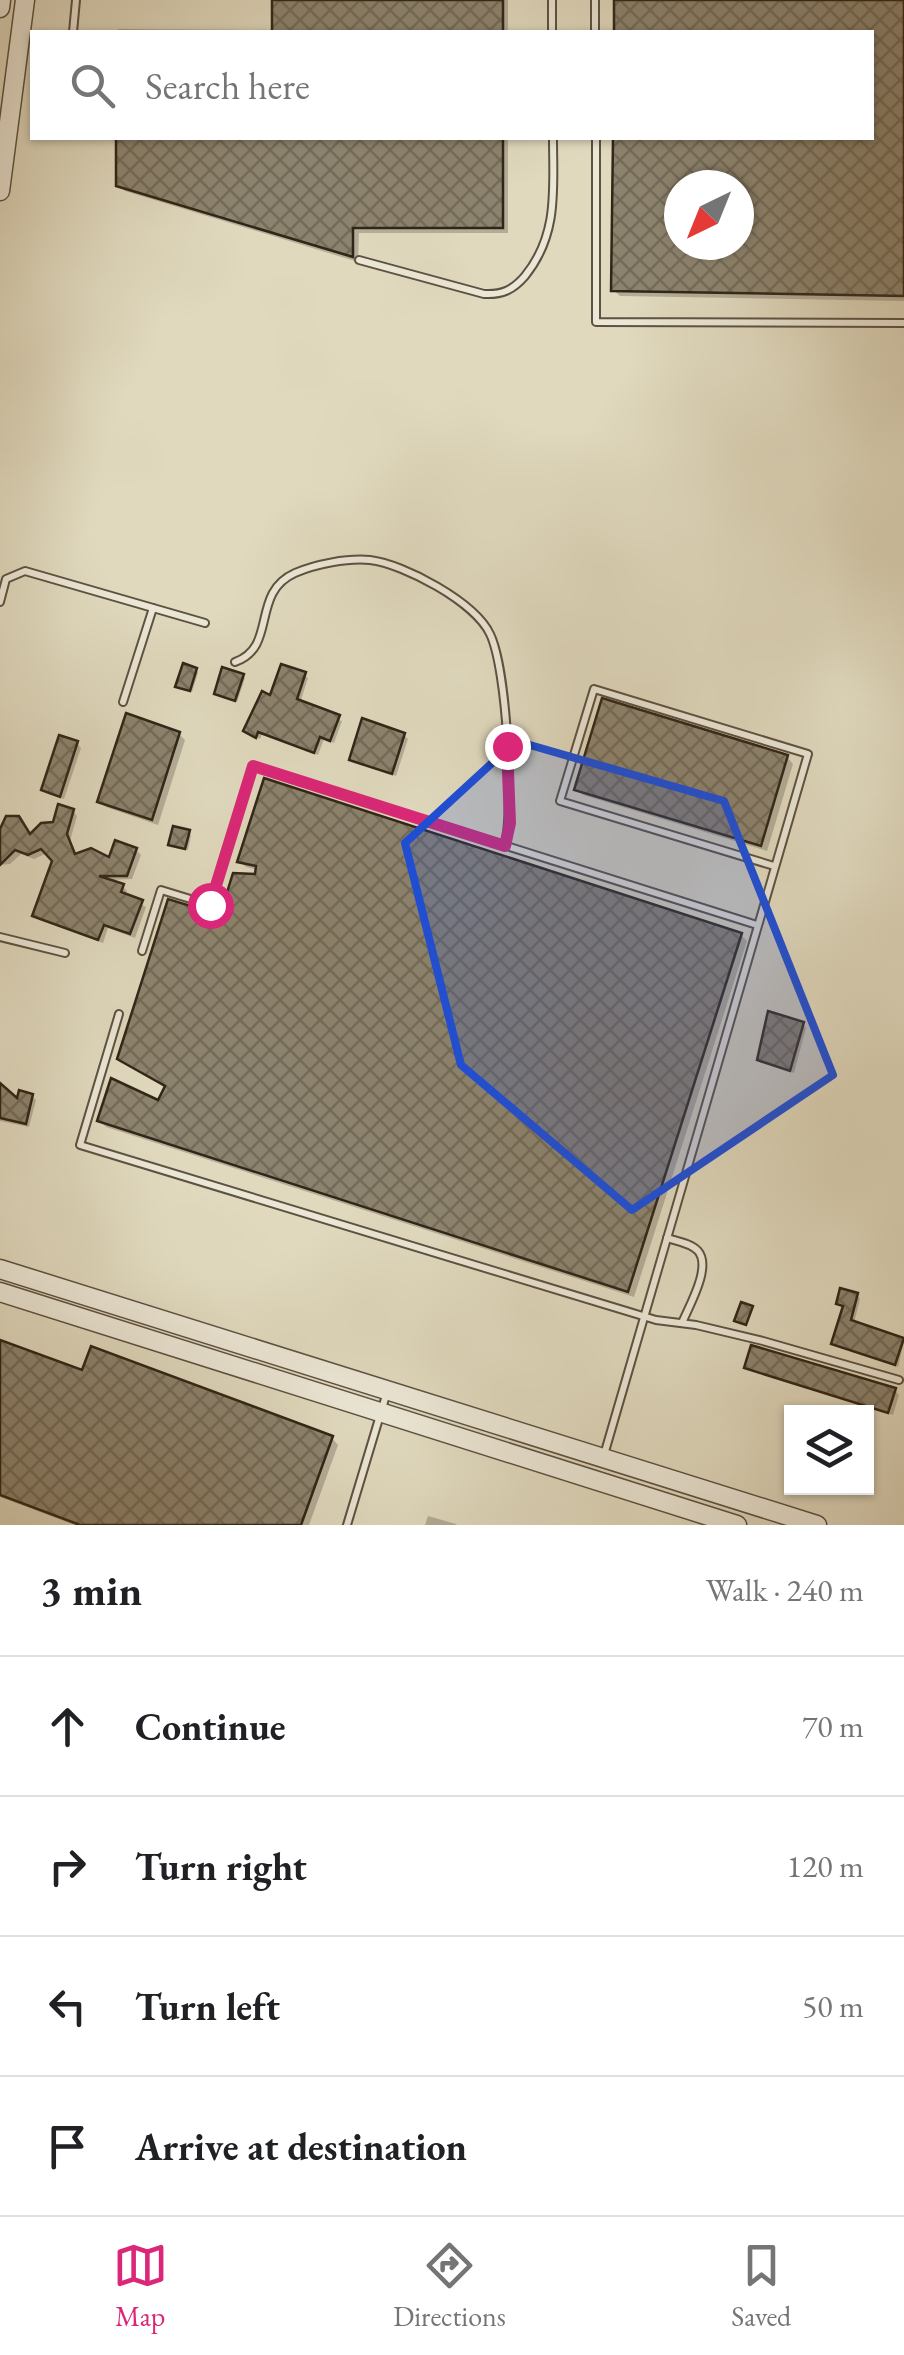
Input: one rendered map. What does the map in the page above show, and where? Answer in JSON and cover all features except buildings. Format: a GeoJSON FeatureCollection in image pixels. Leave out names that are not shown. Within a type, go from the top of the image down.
{"type":"FeatureCollection","features":[{"type":"Feature","properties":{"kind":"street"},"geometry":{"type":"LineString","coordinates":[[0,8],[1,0]]}},
{"type":"Feature","properties":{"kind":"street"},"geometry":{"type":"LineString","coordinates":[[0,192],[25,0]]}},
{"type":"Feature","properties":{"kind":"street"},"geometry":{"type":"LineString","coordinates":[[0,1269],[737,1525]]}},
{"type":"Feature","properties":{"kind":"street"},"geometry":{"type":"LineString","coordinates":[[0,1292],[603,1459],[817,1525]]}},
{"type":"Feature","properties":{"kind":"lane"},"geometry":{"type":"LineString","coordinates":[[73,30],[76,0]]}},
{"type":"Feature","properties":{"kind":"lane"},"geometry":{"type":"LineString","coordinates":[[552,0],[552,30]]}},
{"type":"Feature","properties":{"kind":"lane"},"geometry":{"type":"LineString","coordinates":[[596,0],[596,30]]}},
{"type":"Feature","properties":{"kind":"lane"},"geometry":{"type":"LineString","coordinates":[[359,260],[484,294],[504,293],[516,286],[540,255],[550,228],[553,140]]}},
{"type":"Feature","properties":{"kind":"lane"},"geometry":{"type":"LineString","coordinates":[[596,140],[596,322],[904,323]]}},
{"type":"Feature","properties":{"kind":"lane"},"geometry":{"type":"LineString","coordinates":[[235,662],[258,643],[272,592],[283,580],[303,570],[350,560],[382,562],[460,602],[486,627],[498,660],[509,784],[510,823],[505,846]]}},
{"type":"Feature","properties":{"kind":"lane"},"geometry":{"type":"LineString","coordinates":[[0,602],[6,580],[26,571],[205,623]]}},
{"type":"Feature","properties":{"kind":"lane"},"geometry":{"type":"LineString","coordinates":[[123,702],[153,608]]}},
{"type":"Feature","properties":{"kind":"lane"},"geometry":{"type":"LineString","coordinates":[[603,1459],[808,754],[594,689],[560,801],[774,866]]}},
{"type":"Feature","properties":{"kind":"lane"},"geometry":{"type":"LineString","coordinates":[[142,951],[161,890],[210,905],[253,766],[757,925]]}},
{"type":"Feature","properties":{"kind":"lane"},"geometry":{"type":"LineString","coordinates":[[0,937],[64,953]]}},
{"type":"Feature","properties":{"kind":"lane"},"geometry":{"type":"LineString","coordinates":[[118,1014],[80,1145],[644,1316],[763,1341],[899,1380]]}},
{"type":"Feature","properties":{"kind":"lane"},"geometry":{"type":"LineString","coordinates":[[667,1238],[692,1247],[702,1259],[702,1270],[682,1323]]}},
{"type":"Feature","properties":{"kind":"lane"},"geometry":{"type":"LineString","coordinates":[[347,1525],[385,1401]]}},
{"type":"Feature","properties":{"kind":"highlighted area"},"geometry":{"type":"Polygon","coordinates":[[[516,741],[724,801],[833,1075],[632,1210],[461,1065],[405,843],[516,741]]]}},
{"type":"Feature","properties":{"kind":"route"},"geometry":{"type":"LineString","coordinates":[[210,905],[253,766],[505,846],[510,823],[507,746]]}}]}
